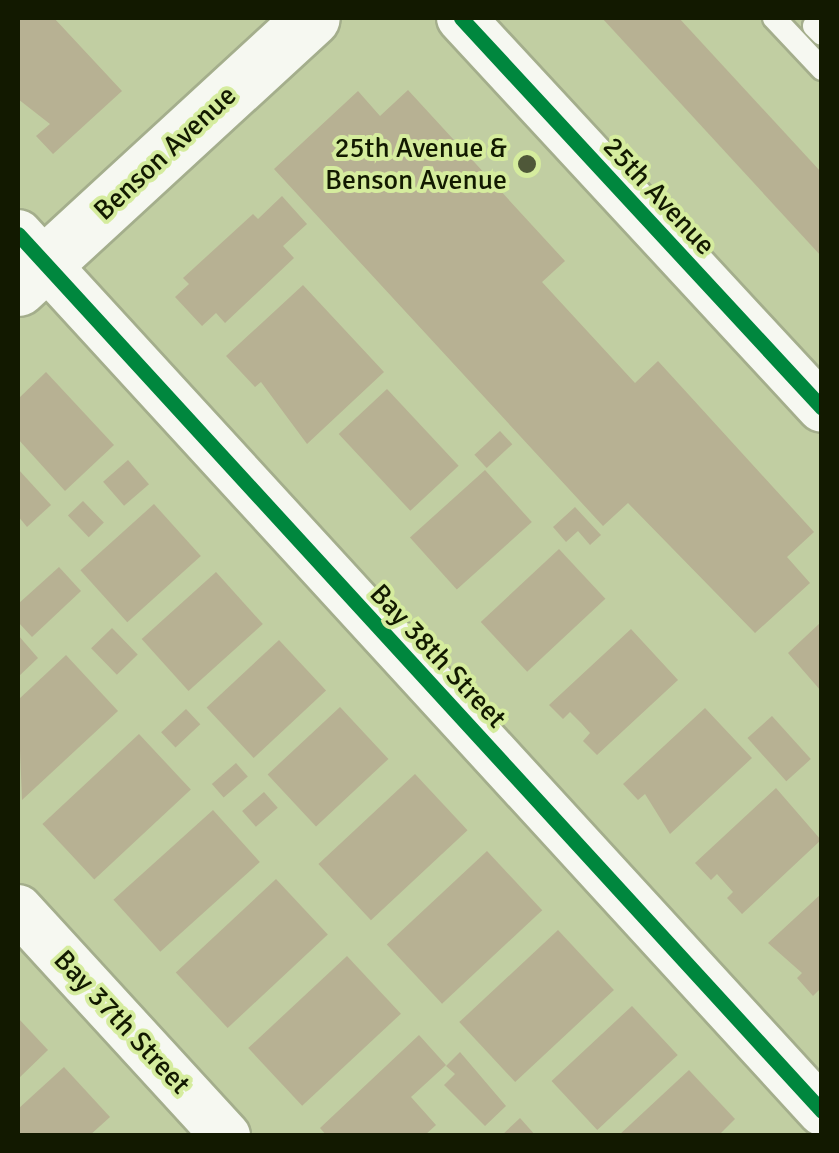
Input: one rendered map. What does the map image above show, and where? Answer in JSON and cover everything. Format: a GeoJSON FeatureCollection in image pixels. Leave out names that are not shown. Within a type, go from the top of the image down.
{"type":"FeatureCollection","features":[{"type":"Feature","properties":{"kind":"street","name":"Benson Avenue"},"geometry":{"type":"LineString","coordinates":[[26,262],[312,18]]}},
{"type":"Feature","properties":{"kind":"street","name":"25th Avenue"},"geometry":{"type":"LineString","coordinates":[[460,18],[822,408]]}},
{"type":"Feature","properties":{"kind":"street","name":"Bay 38th Street"},"geometry":{"type":"LineString","coordinates":[[26,262],[822,1111]]}},
{"type":"Feature","properties":{"kind":"street","name":"Bay 37th Street"},"geometry":{"type":"LineString","coordinates":[[18,909],[226,1136]]}},
{"type":"Feature","properties":{"kind":"lane"},"geometry":{"type":"LineString","coordinates":[[774,18],[822,69]]}},
{"type":"Feature","properties":{"kind":"building"},"geometry":{"type":"Polygon","coordinates":[[[18,18],[54,18],[122,91],[53,154],[36,136],[50,124],[18,99],[18,18]]]}},
{"type":"Feature","properties":{"kind":"building"},"geometry":{"type":"Polygon","coordinates":[[[602,18],[679,18],[821,172],[821,256],[602,18]]]}},
{"type":"Feature","properties":{"kind":"building"},"geometry":{"type":"Polygon","coordinates":[[[408,90],[565,261],[542,282],[635,383],[658,361],[814,532],[787,557],[810,583],[755,633],[628,503],[603,526],[274,169],[358,91],[380,116],[408,90]]]}},
{"type":"Feature","properties":{"kind":"building"},"geometry":{"type":"Polygon","coordinates":[[[282,196],[307,224],[283,246],[294,258],[225,323],[216,313],[202,326],[175,297],[189,284],[183,278],[253,214],[258,219],[282,196]]]}},
{"type":"Feature","properties":{"kind":"building"},"geometry":{"type":"Polygon","coordinates":[[[303,285],[384,372],[307,444],[261,382],[255,387],[226,356],[303,285]]]}},
{"type":"Feature","properties":{"kind":"building"},"geometry":{"type":"Polygon","coordinates":[[[46,372],[114,445],[65,491],[18,439],[18,399],[46,372]]]}},
{"type":"Feature","properties":{"kind":"building"},"geometry":{"type":"Polygon","coordinates":[[[387,389],[459,466],[410,511],[339,434],[387,389]]]}},
{"type":"Feature","properties":{"kind":"building"},"geometry":{"type":"Polygon","coordinates":[[[500,431],[512,444],[487,468],[474,455],[500,431]]]}},
{"type":"Feature","properties":{"kind":"building"},"geometry":{"type":"Polygon","coordinates":[[[128,460],[149,484],[124,506],[103,482],[128,460]]]}},
{"type":"Feature","properties":{"kind":"building"},"geometry":{"type":"Polygon","coordinates":[[[18,469],[51,505],[27,527],[18,516],[18,469]]]}},
{"type":"Feature","properties":{"kind":"building"},"geometry":{"type":"Polygon","coordinates":[[[485,470],[532,522],[457,590],[410,538],[485,470]]]}},
{"type":"Feature","properties":{"kind":"building"},"geometry":{"type":"Polygon","coordinates":[[[83,501],[104,523],[89,537],[68,516],[83,501]]]}},
{"type":"Feature","properties":{"kind":"building"},"geometry":{"type":"Polygon","coordinates":[[[154,504],[201,556],[127,622],[80,570],[154,504]]]}},
{"type":"Feature","properties":{"kind":"building"},"geometry":{"type":"Polygon","coordinates":[[[575,507],[601,535],[590,545],[578,531],[566,542],[553,527],[575,507]]]}},
{"type":"Feature","properties":{"kind":"building"},"geometry":{"type":"Polygon","coordinates":[[[559,549],[605,599],[527,672],[481,622],[559,549]]]}},
{"type":"Feature","properties":{"kind":"building"},"geometry":{"type":"Polygon","coordinates":[[[59,567],[81,591],[32,637],[18,622],[18,604],[59,567]]]}},
{"type":"Feature","properties":{"kind":"building"},"geometry":{"type":"Polygon","coordinates":[[[216,572],[263,624],[189,691],[142,639],[216,572]]]}},
{"type":"Feature","properties":{"kind":"building"},"geometry":{"type":"Polygon","coordinates":[[[821,622],[821,691],[788,653],[821,622]]]}},
{"type":"Feature","properties":{"kind":"building"},"geometry":{"type":"Polygon","coordinates":[[[112,628],[138,655],[117,675],[91,648],[112,628]]]}},
{"type":"Feature","properties":{"kind":"building"},"geometry":{"type":"Polygon","coordinates":[[[631,629],[678,680],[597,755],[583,741],[590,733],[581,723],[570,712],[563,719],[549,705],[631,629]]]}},
{"type":"Feature","properties":{"kind":"building"},"geometry":{"type":"Polygon","coordinates":[[[18,635],[38,658],[18,677],[18,635]]]}},
{"type":"Feature","properties":{"kind":"building"},"geometry":{"type":"Polygon","coordinates":[[[279,640],[326,690],[254,758],[207,708],[279,640]]]}},
{"type":"Feature","properties":{"kind":"building"},"geometry":{"type":"Polygon","coordinates":[[[66,655],[118,711],[22,800],[18,700],[66,655]]]}},
{"type":"Feature","properties":{"kind":"building"},"geometry":{"type":"Polygon","coordinates":[[[340,707],[388,759],[316,826],[268,775],[340,707]]]}},
{"type":"Feature","properties":{"kind":"building"},"geometry":{"type":"Polygon","coordinates":[[[705,708],[752,758],[670,834],[645,794],[638,800],[623,784],[705,708]]]}},
{"type":"Feature","properties":{"kind":"building"},"geometry":{"type":"Polygon","coordinates":[[[186,709],[200,724],[175,748],[161,732],[186,709]]]}},
{"type":"Feature","properties":{"kind":"building"},"geometry":{"type":"Polygon","coordinates":[[[772,716],[811,759],[786,781],[747,738],[772,716]]]}},
{"type":"Feature","properties":{"kind":"building"},"geometry":{"type":"Polygon","coordinates":[[[139,734],[191,790],[94,880],[42,824],[139,734]]]}},
{"type":"Feature","properties":{"kind":"building"},"geometry":{"type":"Polygon","coordinates":[[[236,763],[248,777],[224,798],[212,784],[236,763]]]}},
{"type":"Feature","properties":{"kind":"building"},"geometry":{"type":"Polygon","coordinates":[[[415,774],[468,830],[371,920],[318,864],[415,774]]]}},
{"type":"Feature","properties":{"kind":"building"},"geometry":{"type":"Polygon","coordinates":[[[776,788],[821,840],[742,914],[727,898],[733,892],[717,874],[711,880],[695,863],[776,788]]]}},
{"type":"Feature","properties":{"kind":"building"},"geometry":{"type":"Polygon","coordinates":[[[264,792],[278,808],[256,827],[242,811],[264,792]]]}},
{"type":"Feature","properties":{"kind":"building"},"geometry":{"type":"Polygon","coordinates":[[[213,810],[260,862],[160,952],[113,900],[213,810]]]}},
{"type":"Feature","properties":{"kind":"building"},"geometry":{"type":"Polygon","coordinates":[[[487,851],[542,910],[442,1004],[387,944],[487,851]]]}},
{"type":"Feature","properties":{"kind":"building"},"geometry":{"type":"Polygon","coordinates":[[[276,879],[328,935],[228,1028],[176,972],[276,879]]]}},
{"type":"Feature","properties":{"kind":"building"},"geometry":{"type":"Polygon","coordinates":[[[821,894],[821,988],[813,996],[797,978],[802,973],[768,943],[821,894]]]}},
{"type":"Feature","properties":{"kind":"building"},"geometry":{"type":"Polygon","coordinates":[[[558,930],[614,990],[515,1082],[459,1022],[558,930]]]}},
{"type":"Feature","properties":{"kind":"building"},"geometry":{"type":"Polygon","coordinates":[[[347,956],[401,1014],[302,1106],[248,1048],[347,956]]]}},
{"type":"Feature","properties":{"kind":"building"},"geometry":{"type":"Polygon","coordinates":[[[632,1006],[678,1055],[597,1130],[552,1081],[632,1006]]]}},
{"type":"Feature","properties":{"kind":"building"},"geometry":{"type":"Polygon","coordinates":[[[18,1018],[48,1050],[18,1079],[18,1018]]]}},
{"type":"Feature","properties":{"kind":"building"},"geometry":{"type":"Polygon","coordinates":[[[419,1035],[446,1065],[411,1097],[436,1125],[424,1136],[327,1136],[320,1128],[419,1035]]]}},
{"type":"Feature","properties":{"kind":"building"},"geometry":{"type":"Polygon","coordinates":[[[460,1052],[506,1106],[485,1126],[444,1085],[455,1074],[446,1066],[460,1052]]]}},
{"type":"Feature","properties":{"kind":"building"},"geometry":{"type":"Polygon","coordinates":[[[64,1067],[110,1117],[89,1136],[18,1136],[18,1109],[64,1067]]]}},
{"type":"Feature","properties":{"kind":"building"},"geometry":{"type":"Polygon","coordinates":[[[689,1070],[735,1119],[718,1136],[618,1136],[689,1070]]]}},
{"type":"Feature","properties":{"kind":"building"},"geometry":{"type":"Polygon","coordinates":[[[520,1118],[536,1136],[501,1136],[520,1118]]]}},
{"type":"Feature","properties":{"kind":"cycle path"},"geometry":{"type":"LineString","coordinates":[[461,18],[822,408]]}},
{"type":"Feature","properties":{"kind":"cycle path"},"geometry":{"type":"LineString","coordinates":[[18,234],[822,1111]]}},
{"type":"Feature","properties":{"kind":"place","name":"25th Avenue & Benson Avenue"},"geometry":{"type":"Point","coordinates":[527,164]}}]}
